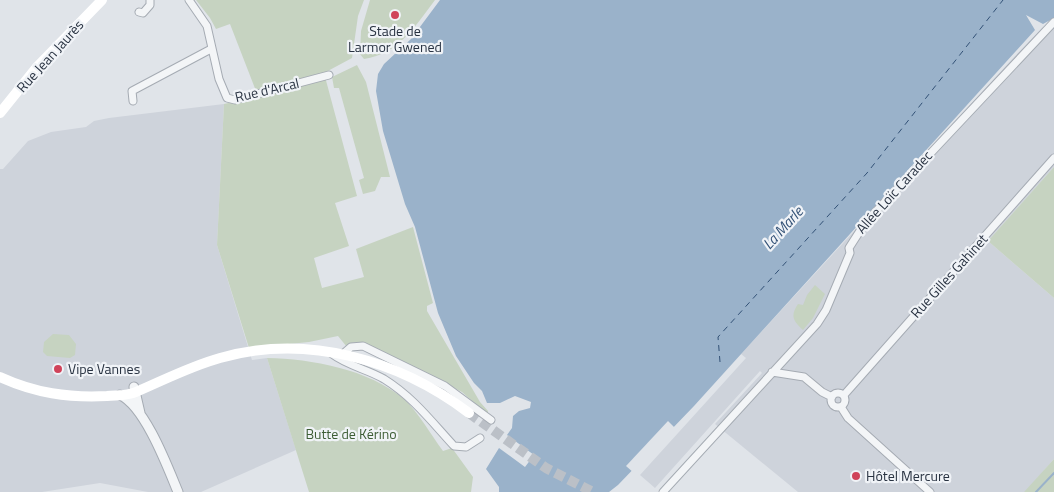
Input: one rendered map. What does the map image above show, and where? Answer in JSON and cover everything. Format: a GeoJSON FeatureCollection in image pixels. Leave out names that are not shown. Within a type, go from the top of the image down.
{"type":"FeatureCollection","features":[{"type":"Feature","properties":{"kind":"main road","name":"Rue Jean Jaurès"},"geometry":{"type":"LineString","coordinates":[[0,113],[37,67],[102,0]]}},
{"type":"Feature","properties":{"kind":"main road"},"geometry":{"type":"LineString","coordinates":[[104,396],[150,385],[198,365],[241,353],[278,348],[328,351],[386,367],[437,390],[470,412]]}},
{"type":"Feature","properties":{"kind":"main road"},"geometry":{"type":"LineString","coordinates":[[0,377],[34,390],[78,397],[120,395],[135,389]]}},
{"type":"Feature","properties":{"kind":"street"},"geometry":{"type":"LineString","coordinates":[[139,12],[143,13],[150,5],[150,0]]}},
{"type":"Feature","properties":{"kind":"street","name":"Rue d'Arcal"},"geometry":{"type":"LineString","coordinates":[[189,0],[207,26],[211,49],[223,92],[231,99],[329,75]]}},
{"type":"Feature","properties":{"kind":"street","name":"Allée Loïc Caradec"},"geometry":{"type":"LineString","coordinates":[[663,492],[810,332],[826,310],[850,253],[849,248],[865,223],[1054,22]]}},
{"type":"Feature","properties":{"kind":"street"},"geometry":{"type":"LineString","coordinates":[[133,101],[132,91],[211,49]]}},
{"type":"Feature","properties":{"kind":"street","name":"Rue Gilles Gahinet"},"geometry":{"type":"LineString","coordinates":[[844,394],[1054,158]]}},
{"type":"Feature","properties":{"kind":"street"},"geometry":{"type":"LineString","coordinates":[[343,354],[351,347],[363,346],[445,386],[491,420]]}},
{"type":"Feature","properties":{"kind":"street"},"geometry":{"type":"LineString","coordinates":[[328,351],[342,362],[383,378],[432,419],[454,446],[466,447],[480,438]]}},
{"type":"Feature","properties":{"kind":"street"},"geometry":{"type":"LineString","coordinates":[[772,372],[804,377],[822,392],[832,397]]}},
{"type":"Feature","properties":{"kind":"street"},"geometry":{"type":"LineString","coordinates":[[135,389],[140,415]]}},
{"type":"Feature","properties":{"kind":"street"},"geometry":{"type":"LineString","coordinates":[[832,397],[837,392],[844,394],[846,400],[841,407]]}},
{"type":"Feature","properties":{"kind":"street"},"geometry":{"type":"LineString","coordinates":[[120,395],[126,398],[140,415],[156,440],[178,492]]}},
{"type":"Feature","properties":{"kind":"street"},"geometry":{"type":"LineString","coordinates":[[832,397],[834,406],[841,407],[848,418],[930,492]]}},
{"type":"Feature","properties":{"kind":"shaded area"},"geometry":{"type":"Polygon","coordinates":[[[1054,20],[1054,167],[988,241],[1054,298],[1054,459],[1025,492],[798,492],[715,424],[762,373],[760,371],[655,488],[640,475],[746,358],[741,354],[1015,56],[1042,28],[1054,20]]]}},
{"type":"Feature","properties":{"kind":"shaded area"},"geometry":{"type":"Polygon","coordinates":[[[224,104],[217,245],[252,360],[267,358],[296,450],[201,492],[148,492],[100,483],[42,492],[0,492],[0,169],[3,169],[28,141],[51,132],[86,127],[94,121],[109,118],[224,104]]]}},
{"type":"Feature","properties":{"kind":"green space"},"geometry":{"type":"Polygon","coordinates":[[[196,0],[364,0],[358,16],[352,58],[324,73],[357,196],[335,203],[349,246],[314,258],[322,288],[364,277],[356,249],[413,227],[433,303],[427,306],[427,311],[480,402],[488,411],[488,415],[462,392],[363,342],[351,343],[347,347],[338,336],[309,342],[249,348],[217,245],[224,104],[255,97],[256,91],[230,24],[216,29],[196,0]]]}},
{"type":"Feature","properties":{"kind":"green space","name":"Stade de Larmor Gwened"},"geometry":{"type":"Polygon","coordinates":[[[370,0],[435,0],[406,37],[397,45],[376,56],[364,59],[360,54],[361,31],[370,0]]]}},
{"type":"Feature","properties":{"kind":"green space"},"geometry":{"type":"Polygon","coordinates":[[[357,65],[366,82],[390,177],[381,177],[375,191],[363,194],[359,180],[364,178],[339,88],[334,88],[332,77],[357,65]]]}},
{"type":"Feature","properties":{"kind":"green space"},"geometry":{"type":"Polygon","coordinates":[[[1054,167],[1054,298],[988,241],[1054,167]]]}},
{"type":"Feature","properties":{"kind":"green space"},"geometry":{"type":"Polygon","coordinates":[[[815,285],[825,294],[813,318],[803,330],[795,321],[793,315],[798,304],[803,305],[807,295],[815,285]]]}},
{"type":"Feature","properties":{"kind":"green space"},"geometry":{"type":"Polygon","coordinates":[[[53,334],[69,335],[76,344],[75,355],[70,358],[47,356],[43,352],[44,342],[53,334]]]}},
{"type":"Feature","properties":{"kind":"green space","name":"Butte de Kérino"},"geometry":{"type":"Polygon","coordinates":[[[267,358],[302,361],[339,368],[374,380],[390,389],[404,399],[420,417],[443,451],[452,448],[473,477],[471,492],[309,492],[267,358]]]}},
{"type":"Feature","properties":{"kind":"green space"},"geometry":{"type":"Polygon","coordinates":[[[1054,459],[1054,492],[1024,492],[1054,459]]]}},
{"type":"Feature","properties":{"kind":"water","name":"La Marle"},"geometry":{"type":"Polygon","coordinates":[[[440,0],[1054,0],[1054,18],[1043,24],[1026,15],[1035,30],[694,406],[618,485],[609,492],[499,492],[499,487],[486,469],[499,448],[525,467],[534,455],[507,435],[512,428],[513,416],[519,411],[530,408],[531,402],[515,396],[500,403],[487,403],[482,391],[474,383],[456,356],[438,313],[415,227],[405,204],[383,131],[376,91],[378,74],[384,64],[411,39],[440,0]]]}},
{"type":"Feature","properties":{"kind":"pier"},"geometry":{"type":"Polygon","coordinates":[[[668,421],[676,429],[634,473],[626,466],[668,421]]]}},
{"type":"Feature","properties":{"kind":"waterway"},"geometry":{"type":"LineString","coordinates":[[1036,492],[1054,473]]}},
{"type":"Feature","properties":{"kind":"ferry route"},"geometry":{"type":"LineString","coordinates":[[720,362],[718,337],[867,173],[1003,0]]}},
{"type":"Feature","properties":{"kind":"tunnel"},"geometry":{"type":"LineString","coordinates":[[469,413],[546,468],[593,492]]}},
{"type":"Feature","properties":{"kind":"place","name":"Stade de Larmor Gwened"},"geometry":{"type":"Point","coordinates":[395,15]}},
{"type":"Feature","properties":{"kind":"place","name":"Vipe Vannes"},"geometry":{"type":"Point","coordinates":[58,369]}},
{"type":"Feature","properties":{"kind":"place","name":"Hôtel Mercure"},"geometry":{"type":"Point","coordinates":[856,476]}}]}
